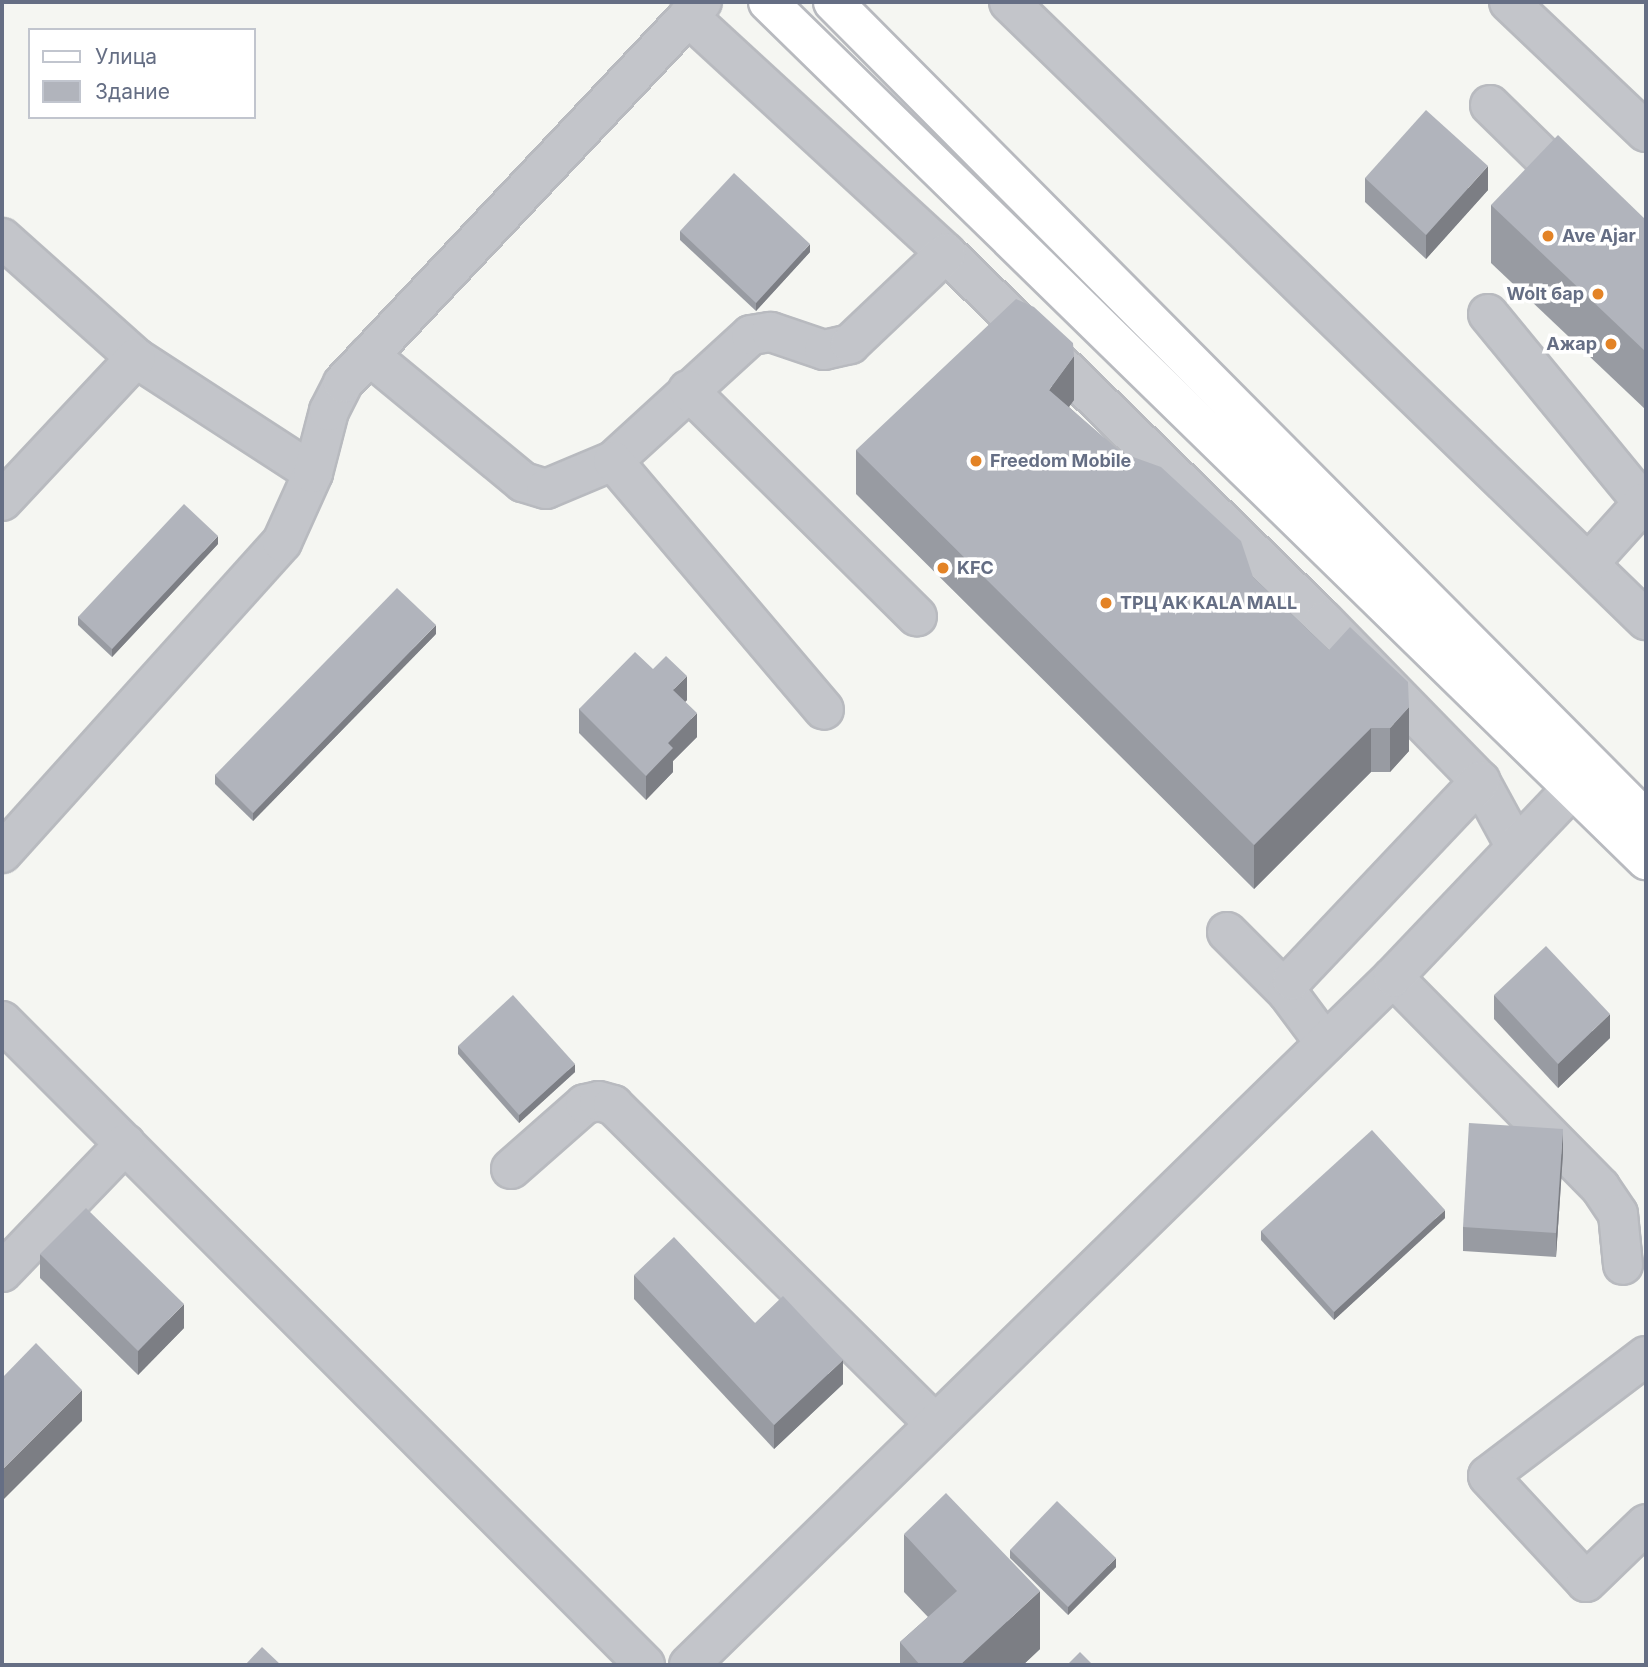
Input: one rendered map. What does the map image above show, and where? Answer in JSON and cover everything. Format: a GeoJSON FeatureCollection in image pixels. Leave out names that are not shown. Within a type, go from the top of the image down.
{"type":"FeatureCollection","features":[{"type":"Feature","properties":{"kind":"main road"},"geometry":{"type":"LineString","coordinates":[[768,2],[1642,836]]}},
{"type":"Feature","properties":{"kind":"main road"},"geometry":{"type":"LineString","coordinates":[[833,2],[1582,779]]}},
{"type":"Feature","properties":{"kind":"street"},"geometry":{"type":"LineString","coordinates":[[1009,2],[1646,620]]}},
{"type":"Feature","properties":{"kind":"street"},"geometry":{"type":"LineString","coordinates":[[1509,2],[1646,132]]}},
{"type":"Feature","properties":{"kind":"street"},"geometry":{"type":"LineString","coordinates":[[2,853],[282,542],[313,473],[329,411],[343,383],[695,9],[1325,621],[1480,781],[1516,847]]}},
{"type":"Feature","properties":{"kind":"street"},"geometry":{"type":"LineString","coordinates":[[1490,105],[1646,258]]}},
{"type":"Feature","properties":{"kind":"street"},"geometry":{"type":"LineString","coordinates":[[2,238],[136,358],[313,473]]}},
{"type":"Feature","properties":{"kind":"street"},"geometry":{"type":"LineString","coordinates":[[369,355],[535,488],[546,489],[613,461],[751,335],[762,331],[824,350],[850,344],[946,253]]}},
{"type":"Feature","properties":{"kind":"street"},"geometry":{"type":"LineString","coordinates":[[1488,314],[1643,503],[1589,563]]}},
{"type":"Feature","properties":{"kind":"street"},"geometry":{"type":"LineString","coordinates":[[2,501],[136,358]]}},
{"type":"Feature","properties":{"kind":"street"},"geometry":{"type":"LineString","coordinates":[[688,390],[917,617]]}},
{"type":"Feature","properties":{"kind":"street"},"geometry":{"type":"LineString","coordinates":[[613,461],[824,710]]}},
{"type":"Feature","properties":{"kind":"street"},"geometry":{"type":"LineString","coordinates":[[689,1665],[1392,977],[1582,779]]}},
{"type":"Feature","properties":{"kind":"street"},"geometry":{"type":"LineString","coordinates":[[1287,992],[1303,967],[1480,781]]}},
{"type":"Feature","properties":{"kind":"street"},"geometry":{"type":"LineString","coordinates":[[1227,932],[1287,992],[1325,1043]]}},
{"type":"Feature","properties":{"kind":"street"},"geometry":{"type":"LineString","coordinates":[[1392,977],[1600,1187],[1618,1214],[1623,1265]]}},
{"type":"Feature","properties":{"kind":"street"},"geometry":{"type":"LineString","coordinates":[[2,1021],[645,1665]]}},
{"type":"Feature","properties":{"kind":"street"},"geometry":{"type":"LineString","coordinates":[[511,1169],[585,1104],[599,1101],[614,1105],[934,1423]]}},
{"type":"Feature","properties":{"kind":"street"},"geometry":{"type":"LineString","coordinates":[[2,1272],[125,1144]]}},
{"type":"Feature","properties":{"kind":"street"},"geometry":{"type":"LineString","coordinates":[[1646,1356],[1488,1476],[1586,1582],[1646,1524]]}},
{"type":"Feature","properties":{"kind":"building"},"geometry":{"type":"Polygon","coordinates":[[[1426,110],[1488,166],[1426,235],[1365,178],[1426,110]]]}},
{"type":"Feature","properties":{"kind":"building"},"geometry":{"type":"Polygon","coordinates":[[[1558,135],[1646,220],[1646,352],[1491,205],[1558,135]]]}},
{"type":"Feature","properties":{"kind":"building"},"geometry":{"type":"Polygon","coordinates":[[[734,173],[810,244],[756,303],[680,231],[734,173]]]}},
{"type":"Feature","properties":{"kind":"building","name":"ТРЦ AK KALA MALL"},"geometry":{"type":"Polygon","coordinates":[[[1016,299],[1034,307],[1073,343],[1074,356],[1049,390],[1122,453],[1161,467],[1241,541],[1253,577],[1329,650],[1350,627],[1408,682],[1409,707],[1390,728],[1371,728],[1254,845],[856,450],[1016,299]]]}},
{"type":"Feature","properties":{"kind":"building"},"geometry":{"type":"Polygon","coordinates":[[[184,504],[218,536],[112,649],[78,617],[184,504]]]}},
{"type":"Feature","properties":{"kind":"building"},"geometry":{"type":"Polygon","coordinates":[[[397,588],[436,625],[253,813],[215,775],[397,588]]]}},
{"type":"Feature","properties":{"kind":"building"},"geometry":{"type":"Polygon","coordinates":[[[635,652],[653,669],[666,656],[687,676],[673,690],[697,713],[668,743],[673,748],[646,776],[579,709],[635,652]]]}},
{"type":"Feature","properties":{"kind":"building"},"geometry":{"type":"Polygon","coordinates":[[[1546,946],[1610,1014],[1558,1064],[1494,995],[1546,946]]]}},
{"type":"Feature","properties":{"kind":"building"},"geometry":{"type":"Polygon","coordinates":[[[513,995],[575,1064],[519,1115],[458,1046],[513,995]]]}},
{"type":"Feature","properties":{"kind":"building"},"geometry":{"type":"Polygon","coordinates":[[[1469,1123],[1563,1129],[1556,1233],[1463,1227],[1469,1123]]]}},
{"type":"Feature","properties":{"kind":"building"},"geometry":{"type":"Polygon","coordinates":[[[1372,1130],[1445,1210],[1334,1312],[1261,1231],[1372,1130]]]}},
{"type":"Feature","properties":{"kind":"building"},"geometry":{"type":"Polygon","coordinates":[[[86,1208],[184,1304],[138,1351],[40,1254],[86,1208]]]}},
{"type":"Feature","properties":{"kind":"building"},"geometry":{"type":"Polygon","coordinates":[[[674,1237],[755,1323],[783,1296],[843,1360],[774,1425],[634,1275],[674,1237]]]}},
{"type":"Feature","properties":{"kind":"building"},"geometry":{"type":"Polygon","coordinates":[[[36,1343],[82,1390],[2,1470],[2,1378],[36,1343]]]}},
{"type":"Feature","properties":{"kind":"building"},"geometry":{"type":"Polygon","coordinates":[[[946,1493],[1040,1591],[960,1665],[920,1665],[900,1642],[957,1591],[904,1534],[946,1493]]]}},
{"type":"Feature","properties":{"kind":"building"},"geometry":{"type":"Polygon","coordinates":[[[1057,1501],[1116,1558],[1068,1607],[1010,1550],[1057,1501]]]}},
{"type":"Feature","properties":{"kind":"building"},"geometry":{"type":"Polygon","coordinates":[[[262,1647],[281,1665],[245,1665],[262,1647]]]}},
{"type":"Feature","properties":{"kind":"building"},"geometry":{"type":"Polygon","coordinates":[[[1080,1652],[1093,1665],[1067,1665],[1080,1652]]]}},
{"type":"Feature","properties":{"kind":"place","name":"Ave Ajar"},"geometry":{"type":"Point","coordinates":[1548,236]}},
{"type":"Feature","properties":{"kind":"place","name":"Wolt бар"},"geometry":{"type":"Point","coordinates":[1598,294]}},
{"type":"Feature","properties":{"kind":"place","name":"Ажар"},"geometry":{"type":"Point","coordinates":[1611,344]}},
{"type":"Feature","properties":{"kind":"place","name":"Freedom Mobile"},"geometry":{"type":"Point","coordinates":[976,461]}},
{"type":"Feature","properties":{"kind":"place","name":"KFC"},"geometry":{"type":"Point","coordinates":[943,568]}},
{"type":"Feature","properties":{"kind":"place","name":"ТРЦ AK KALA MALL"},"geometry":{"type":"Point","coordinates":[1106,603]}}]}
